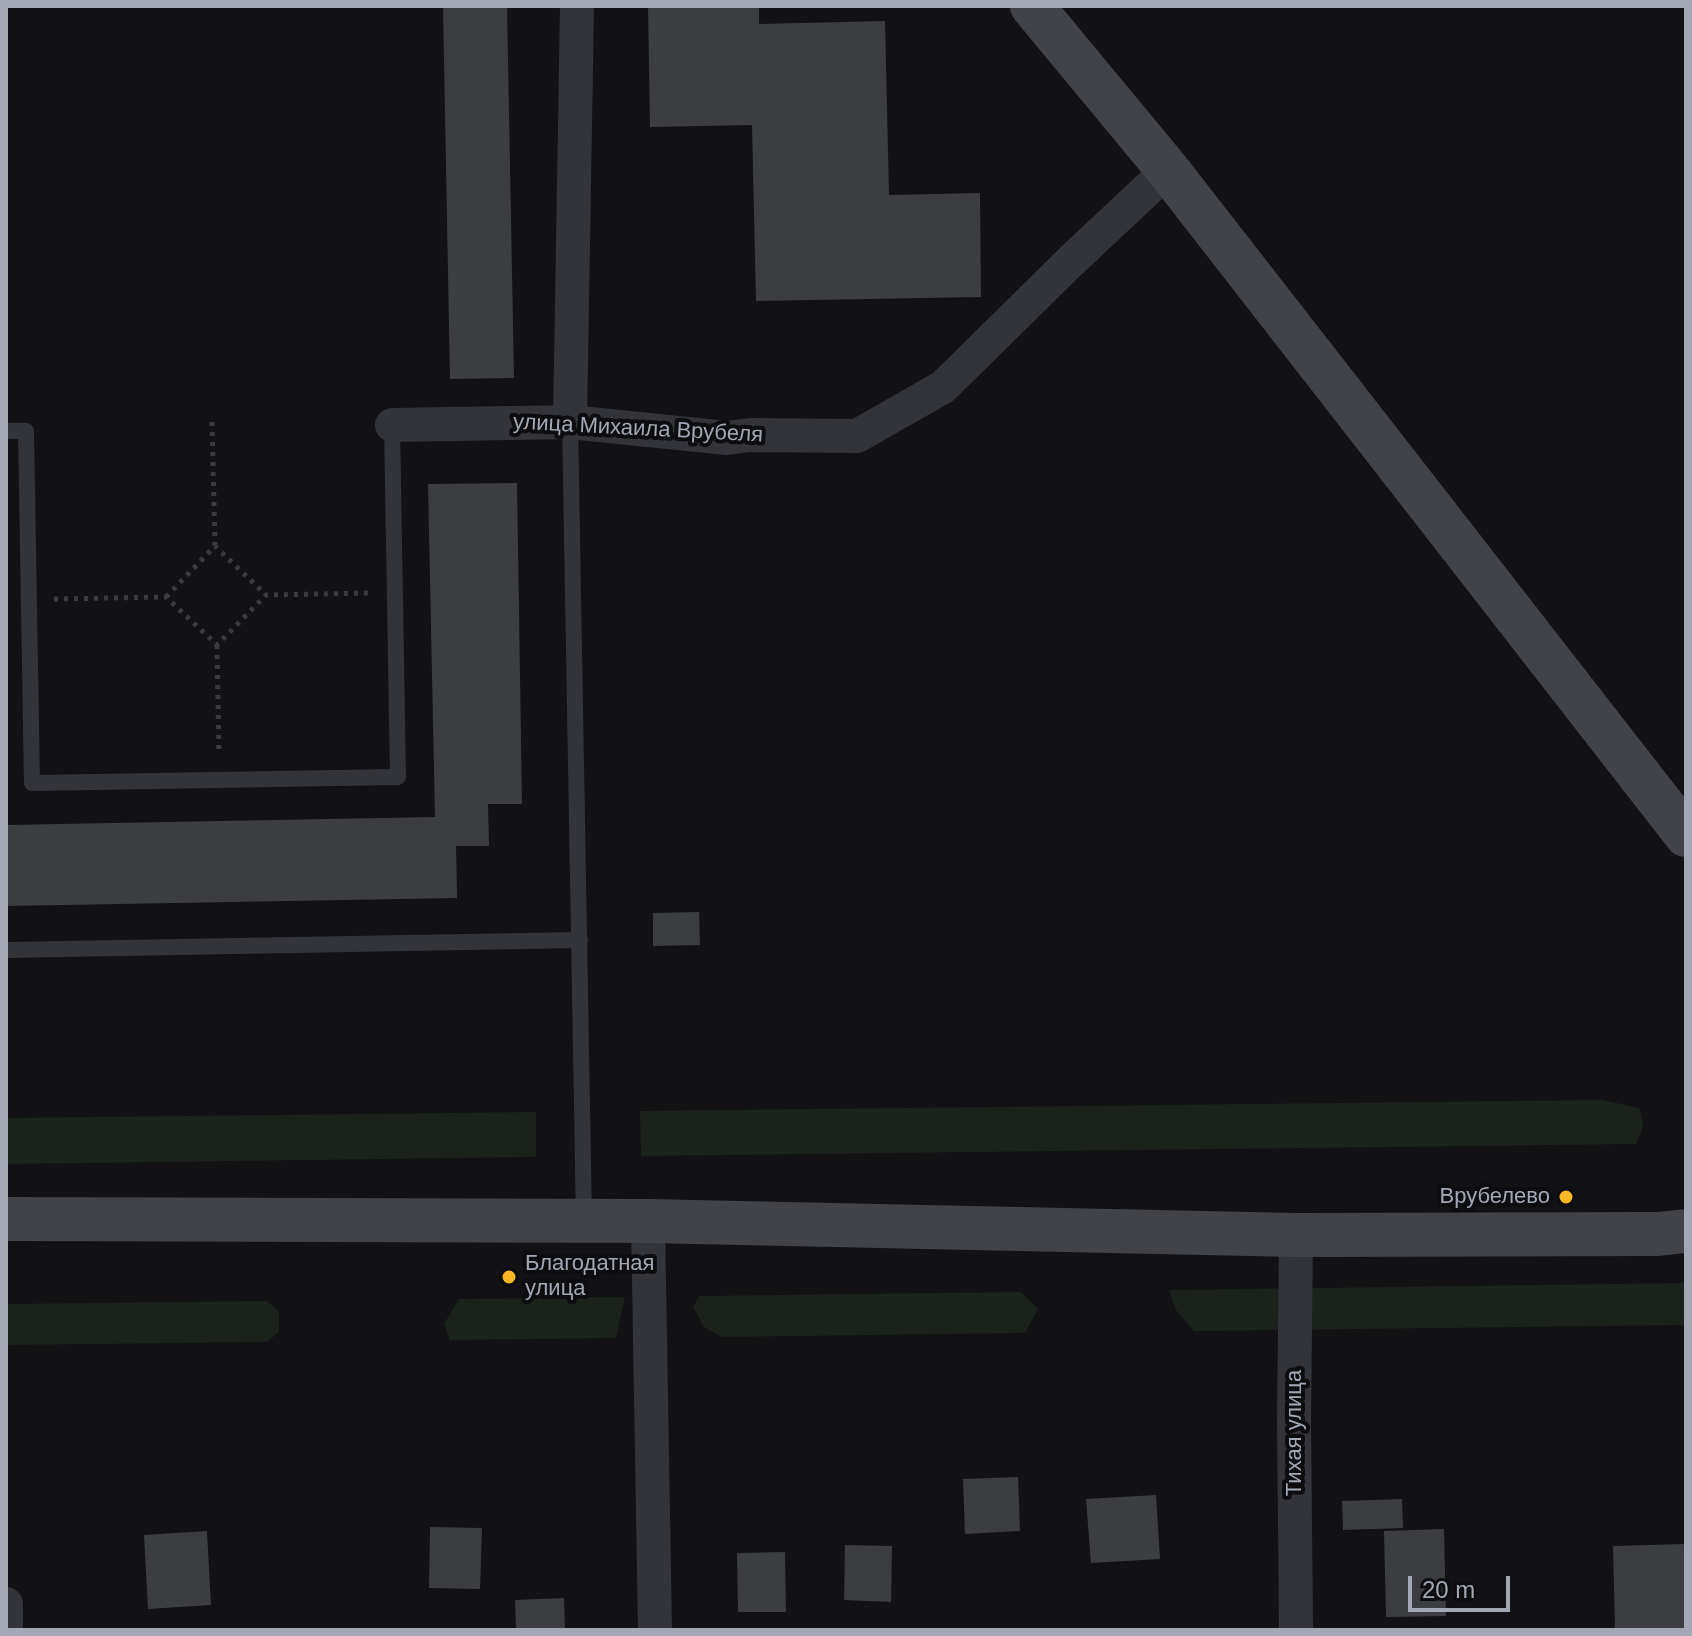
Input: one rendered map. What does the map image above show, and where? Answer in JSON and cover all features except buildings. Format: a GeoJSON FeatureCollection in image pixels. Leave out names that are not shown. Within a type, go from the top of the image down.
{"type":"FeatureCollection","features":[{"type":"Feature","properties":{"kind":"street"},"geometry":{"type":"LineString","coordinates":[[570,422],[577,6]]}},
{"type":"Feature","properties":{"kind":"street"},"geometry":{"type":"LineString","coordinates":[[1032,6],[1168,170],[1686,835]]}},
{"type":"Feature","properties":{"kind":"street","name":"улица Михаила Врубеля"},"geometry":{"type":"LineString","coordinates":[[392,425],[570,422],[727,438],[750,435],[857,436],[943,387],[1168,170]]}},
{"type":"Feature","properties":{"kind":"street"},"geometry":{"type":"LineString","coordinates":[[6,1219],[648,1221],[1296,1235],[1642,1234],[1686,1231]]}},
{"type":"Feature","properties":{"kind":"street"},"geometry":{"type":"LineString","coordinates":[[648,1221],[655,1630]]}},
{"type":"Feature","properties":{"kind":"street","name":"Тихая улица"},"geometry":{"type":"LineString","coordinates":[[1296,1235],[1296,1630]]}},
{"type":"Feature","properties":{"kind":"street"},"geometry":{"type":"LineString","coordinates":[[6,1604],[6,1630]]}},
{"type":"Feature","properties":{"kind":"lane"},"geometry":{"type":"LineString","coordinates":[[570,422],[584,1222]]}},
{"type":"Feature","properties":{"kind":"lane"},"geometry":{"type":"LineString","coordinates":[[6,431],[26,431],[32,783],[398,777],[392,425]]}},
{"type":"Feature","properties":{"kind":"lane"},"geometry":{"type":"LineString","coordinates":[[6,950],[580,940]]}},
{"type":"Feature","properties":{"kind":"path"},"geometry":{"type":"LineString","coordinates":[[212,422],[215,546],[266,595]]}},
{"type":"Feature","properties":{"kind":"path"},"geometry":{"type":"LineString","coordinates":[[166,597],[215,546]]}},
{"type":"Feature","properties":{"kind":"path"},"geometry":{"type":"LineString","coordinates":[[219,779],[217,645],[266,595],[394,593]]}},
{"type":"Feature","properties":{"kind":"path"},"geometry":{"type":"LineString","coordinates":[[29,599],[166,597],[217,645]]}},
{"type":"Feature","properties":{"kind":"shaded area"},"geometry":{"type":"Polygon","coordinates":[[[1602,1100],[1640,1108],[1643,1127],[1636,1144],[641,1156],[640,1111],[1602,1100]]]}},
{"type":"Feature","properties":{"kind":"shaded area"},"geometry":{"type":"Polygon","coordinates":[[[536,1112],[536,1157],[6,1164],[6,1118],[536,1112]]]}},
{"type":"Feature","properties":{"kind":"shaded area"},"geometry":{"type":"Polygon","coordinates":[[[1686,1283],[1686,1325],[1194,1331],[1176,1310],[1169,1290],[1686,1283]]]}},
{"type":"Feature","properties":{"kind":"shaded area"},"geometry":{"type":"Polygon","coordinates":[[[1021,1292],[1038,1309],[1025,1333],[722,1337],[704,1327],[693,1307],[699,1296],[1021,1292]]]}},
{"type":"Feature","properties":{"kind":"shaded area"},"geometry":{"type":"Polygon","coordinates":[[[625,1297],[616,1338],[450,1340],[444,1324],[459,1299],[625,1297]]]}},
{"type":"Feature","properties":{"kind":"shaded area"},"geometry":{"type":"Polygon","coordinates":[[[267,1301],[279,1312],[279,1332],[267,1342],[6,1345],[6,1304],[267,1301]]]}},
{"type":"Feature","properties":{"kind":"place","name":"Врубелево"},"geometry":{"type":"Point","coordinates":[1566,1197]}},
{"type":"Feature","properties":{"kind":"place","name":"Благодатная улица"},"geometry":{"type":"Point","coordinates":[509,1277]}}]}
